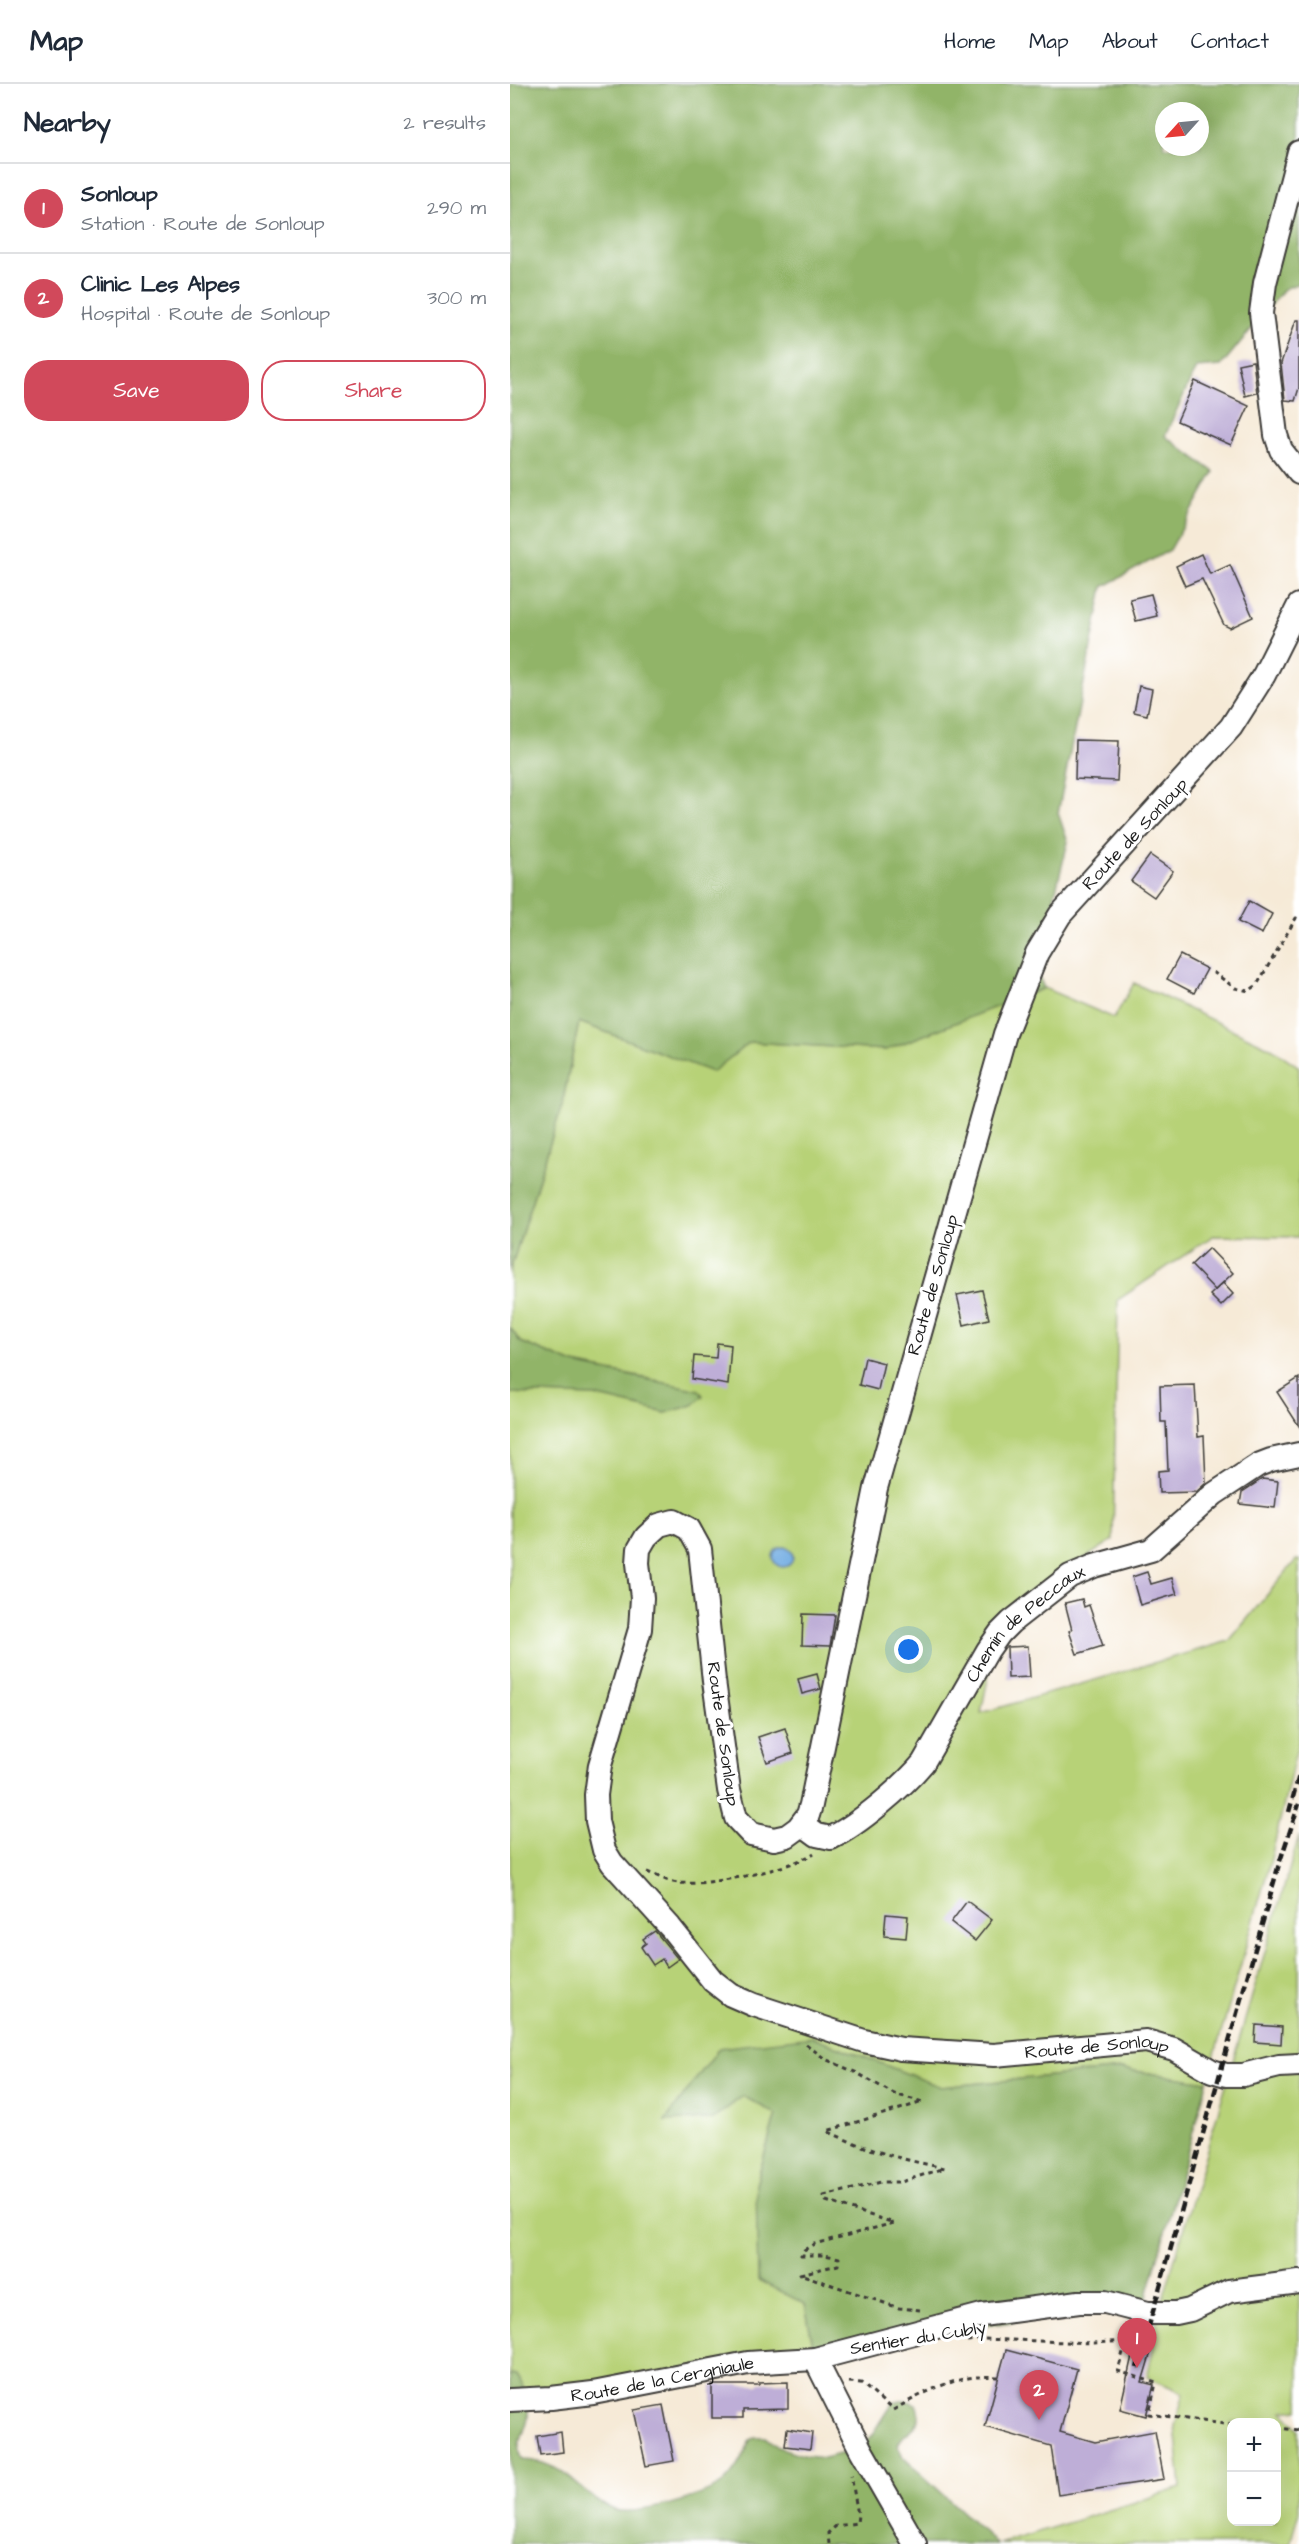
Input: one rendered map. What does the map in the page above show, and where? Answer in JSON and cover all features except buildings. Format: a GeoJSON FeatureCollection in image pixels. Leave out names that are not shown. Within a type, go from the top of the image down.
{"type":"FeatureCollection","features":[{"type":"Feature","properties":{"kind":"street"},"geometry":{"type":"LineString","coordinates":[[1299,152],[1265,284],[1261,314],[1278,442],[1285,456],[1299,473]]}},
{"type":"Feature","properties":{"kind":"street","name":"Route de Sonloup"},"geometry":{"type":"LineString","coordinates":[[1299,605],[1264,675],[1231,727],[1060,915],[1036,953],[1005,1034],[876,1488],[811,1804],[802,1824],[788,1836],[767,1840],[752,1834],[736,1818],[729,1790],[714,1681],[700,1549],[689,1529],[680,1522],[668,1521],[652,1531],[639,1549],[642,1598],[640,1629],[600,1765],[596,1795],[597,1821],[604,1850],[612,1863],[675,1934],[712,1981],[722,1989],[754,2005],[864,2041],[917,2051],[984,2055],[1146,2041],[1174,2049],[1212,2071],[1226,2075],[1238,2076],[1279,2066],[1299,2065]]}},
{"type":"Feature","properties":{"kind":"street","name":"Chemin de Peccaux"},"geometry":{"type":"LineString","coordinates":[[831,1838],[845,1831],[919,1769],[988,1650],[1011,1622],[1071,1576],[1094,1566],[1151,1550],[1214,1494],[1258,1466],[1271,1460],[1299,1454]]}},
{"type":"Feature","properties":{"kind":"street"},"geometry":{"type":"LineString","coordinates":[[802,1824],[817,1835],[831,1838]]}},
{"type":"Feature","properties":{"kind":"street"},"geometry":{"type":"LineString","coordinates":[[915,2544],[861,2450],[816,2359],[982,2314],[1071,2302],[1105,2302],[1148,2313],[1176,2313],[1190,2310],[1229,2291],[1299,2282]]}},
{"type":"Feature","properties":{"kind":"street","name":"Route de la Cergniaule"},"geometry":{"type":"LineString","coordinates":[[510,2400],[579,2395],[748,2363],[816,2359]]}},
{"type":"Feature","properties":{"kind":"path"},"geometry":{"type":"LineString","coordinates":[[1213,972],[1235,988],[1249,991],[1257,985],[1296,918],[1299,919]]}},
{"type":"Feature","properties":{"kind":"path"},"geometry":{"type":"LineString","coordinates":[[612,1863],[638,1868],[677,1883],[725,1879],[788,1867],[812,1855],[831,1838]]}},
{"type":"Feature","properties":{"kind":"path"},"geometry":{"type":"LineString","coordinates":[[825,2059],[857,2073],[894,2094],[923,2102],[828,2131],[859,2146],[903,2160],[945,2168],[901,2182],[881,2182],[824,2196],[826,2201],[894,2223],[809,2247],[801,2255],[825,2255],[839,2258],[838,2265],[800,2274],[899,2308],[926,2312]]}},
{"type":"Feature","properties":{"kind":"path","name":"Sentier du Cubly"},"geometry":{"type":"LineString","coordinates":[[962,2342],[983,2339],[1094,2343],[1126,2341],[1118,2371],[1156,2383],[1149,2414],[1227,2424]]}},
{"type":"Feature","properties":{"kind":"path"},"geometry":{"type":"LineString","coordinates":[[847,2382],[861,2383],[893,2410],[929,2390],[952,2381],[980,2375],[999,2377]]}},
{"type":"Feature","properties":{"kind":"path"},"geometry":{"type":"LineString","coordinates":[[1281,2428],[1299,2430]]}},
{"type":"Feature","properties":{"kind":"path"},"geometry":{"type":"LineString","coordinates":[[829,2544],[828,2533],[831,2529],[857,2523],[858,2515],[850,2471]]}},
{"type":"Feature","properties":{"kind":"green space"},"geometry":{"type":"Polygon","coordinates":[[[510,84],[1299,84],[1299,283],[1284,289],[1221,366],[1196,368],[1165,436],[1214,472],[1170,550],[1103,587],[1058,813],[1068,842],[1036,970],[1044,988],[886,1050],[750,1042],[712,1072],[579,1022],[562,1105],[510,1271],[510,84]]]}},
{"type":"Feature","properties":{"kind":"green space"},"geometry":{"type":"Polygon","coordinates":[[[1134,983],[1273,1049],[1299,1067],[1299,1237],[1213,1236],[1118,1300],[1113,1540],[1001,1613],[981,1713],[1229,1641],[1296,1560],[1299,1560],[1299,1739],[1270,1863],[1207,2082],[1122,2069],[941,2087],[813,2037],[713,2119],[743,2096],[776,2114],[756,2185],[805,2304],[814,2350],[524,2395],[510,2375],[510,1393],[595,1396],[666,1413],[659,1381],[574,1364],[520,1342],[510,1327],[510,1271],[562,1105],[579,1022],[712,1072],[750,1042],[886,1050],[1044,988],[1114,1018],[1134,983]]]}},
{"type":"Feature","properties":{"kind":"green space"},"geometry":{"type":"Polygon","coordinates":[[[510,1327],[520,1342],[574,1364],[699,1390],[703,1396],[693,1405],[666,1413],[595,1396],[510,1393],[510,1327]]]}},
{"type":"Feature","properties":{"kind":"green space"},"geometry":{"type":"Polygon","coordinates":[[[1299,1836],[1299,2409],[1283,2411],[1299,2429],[1299,2512],[1290,2544],[999,2544],[1181,2488],[1175,2425],[1184,2393],[1147,2377],[1153,2350],[1153,2333],[1299,1836]]]}},
{"type":"Feature","properties":{"kind":"green space"},"geometry":{"type":"Polygon","coordinates":[[[813,2037],[941,2087],[1122,2069],[1207,2082],[1145,2303],[814,2350],[805,2304],[758,2280],[756,2185],[776,2114],[743,2096],[713,2119],[665,2121],[719,2048],[813,2037]]]}},
{"type":"Feature","properties":{"kind":"green space"},"geometry":{"type":"Polygon","coordinates":[[[511,2374],[517,2375],[520,2379],[528,2407],[528,2417],[520,2444],[523,2460],[538,2462],[560,2471],[597,2501],[619,2511],[667,2505],[714,2489],[732,2474],[750,2440],[755,2437],[765,2437],[778,2447],[806,2456],[824,2458],[852,2451],[872,2436],[893,2403],[905,2400],[916,2404],[919,2420],[898,2445],[903,2457],[997,2544],[510,2544],[511,2374]]]}},
{"type":"Feature","properties":{"kind":"water"},"geometry":{"type":"Polygon","coordinates":[[[783,1547],[790,1550],[793,1557],[790,1564],[783,1567],[776,1564],[773,1557],[776,1550],[783,1547]]]}},
{"type":"Feature","properties":{"kind":"railway"},"geometry":{"type":"LineString","coordinates":[[1289,1812],[1299,1775]]}},
{"type":"Feature","properties":{"kind":"railway"},"geometry":{"type":"LineString","coordinates":[[1137,2368],[1279,1864],[1299,1804]]}},
{"type":"Feature","properties":{"kind":"place","name":"Sonloup"},"geometry":{"type":"Point","coordinates":[1137,2368]}},
{"type":"Feature","properties":{"kind":"place","name":"Clinic Les Alpes"},"geometry":{"type":"Point","coordinates":[1039,2420]}}]}
